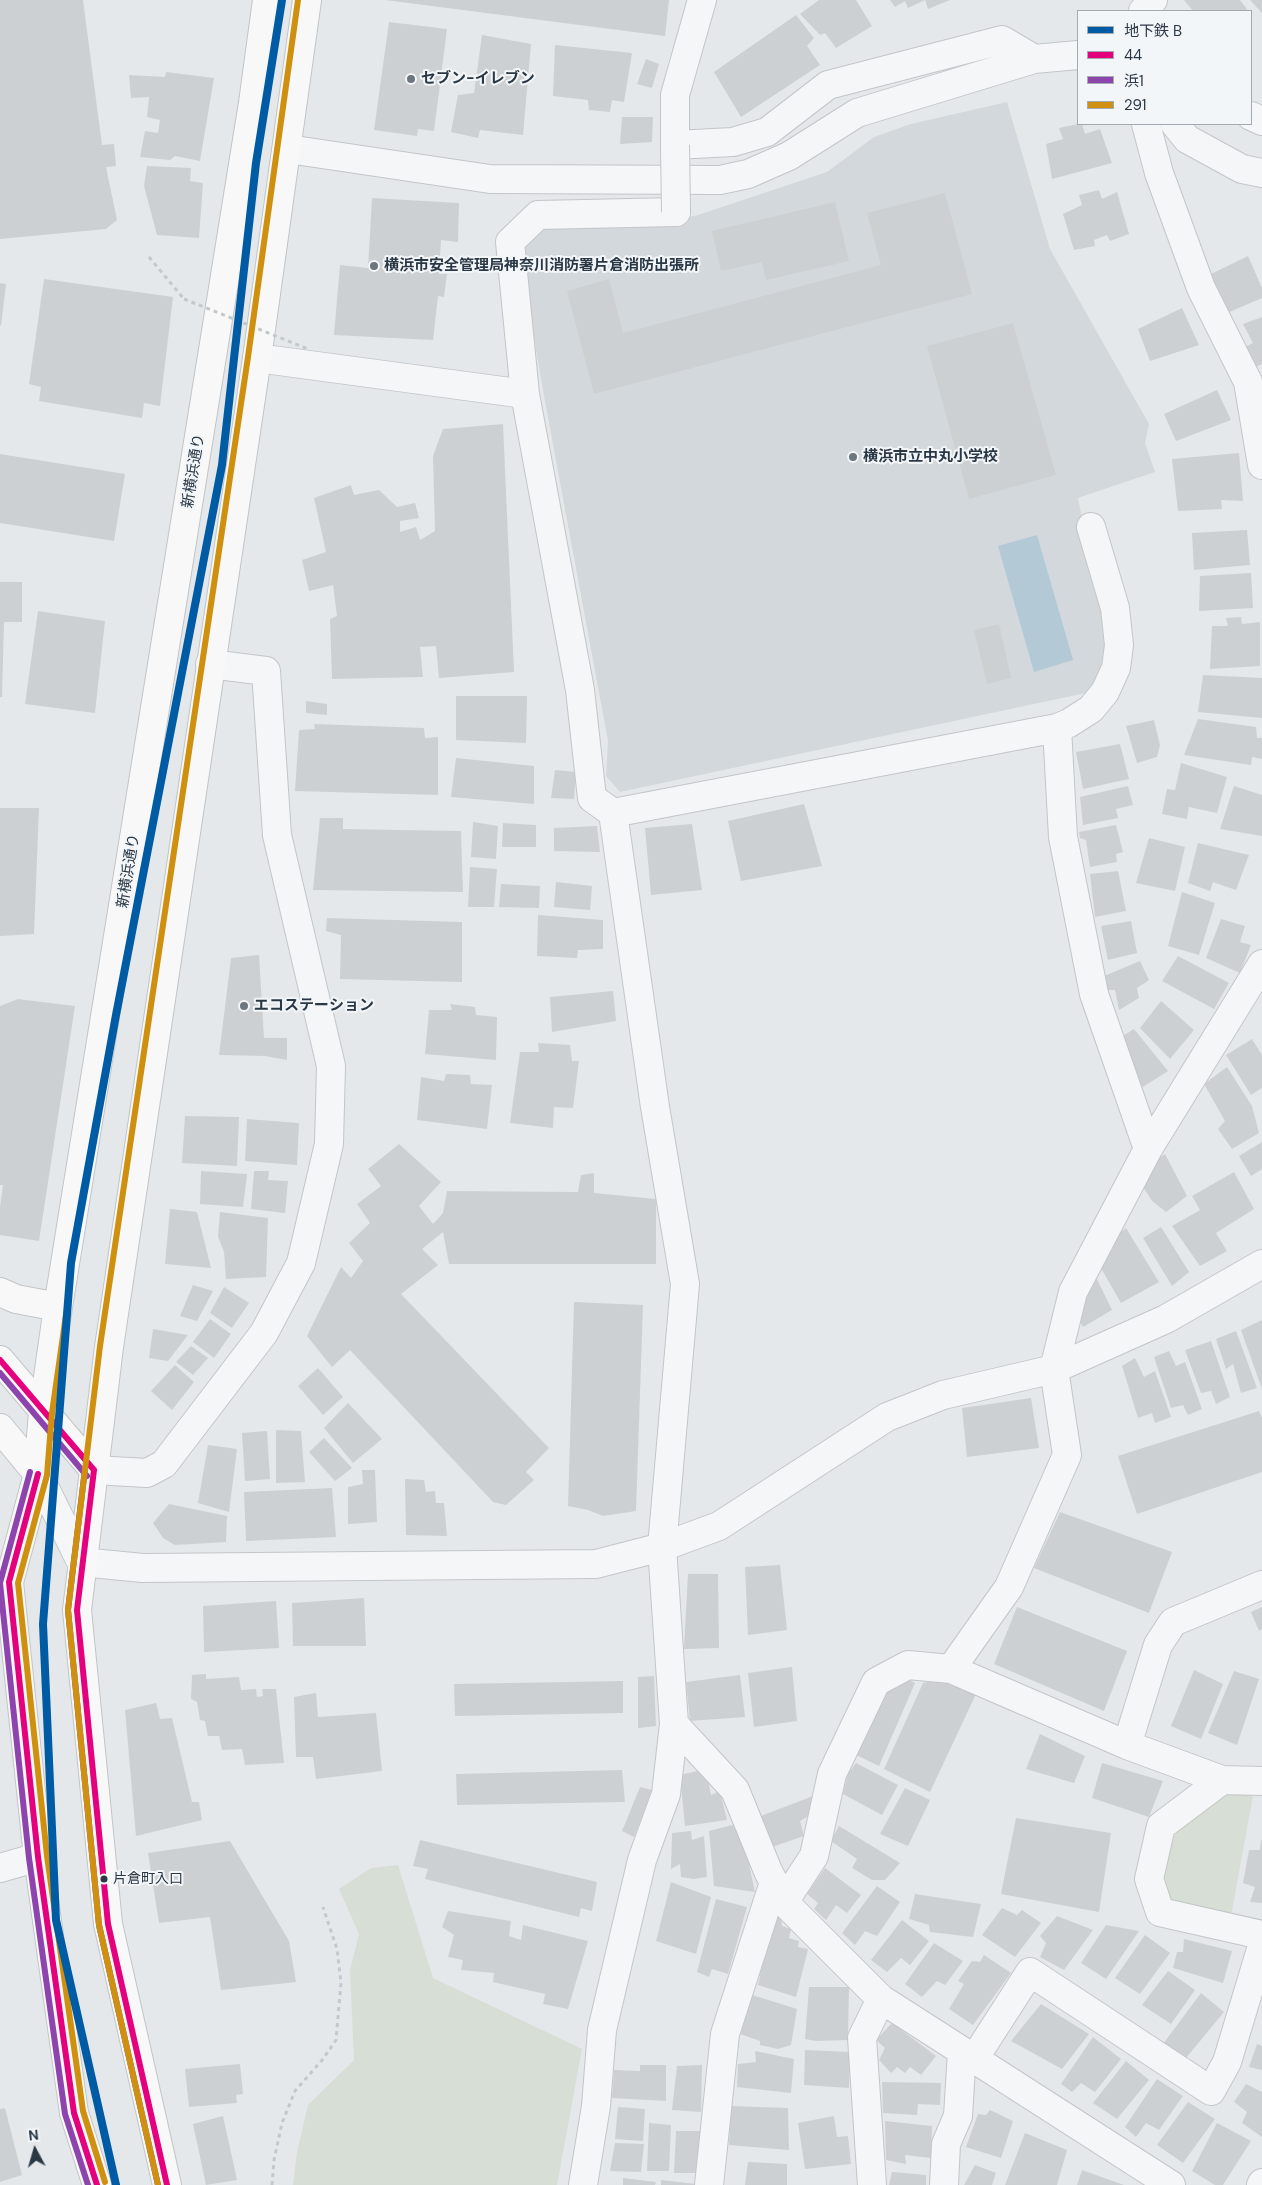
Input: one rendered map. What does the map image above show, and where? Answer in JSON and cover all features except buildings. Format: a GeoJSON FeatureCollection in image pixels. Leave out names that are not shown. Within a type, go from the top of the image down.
{"type":"FeatureCollection","features":[{"type":"Feature","properties":{"kind":"main road","name":"新横浜通り"},"geometry":{"type":"LineString","coordinates":[[98,2185],[74,2113],[38,1857],[9,1582],[38,1474],[43,1412],[58,1307],[253,103],[267,0]]}},
{"type":"Feature","properties":{"kind":"main road"},"geometry":{"type":"LineString","coordinates":[[167,2185],[108,1924],[77,1610],[81,1562],[110,1338],[288,149],[307,0]]}},
{"type":"Feature","properties":{"kind":"main road"},"geometry":{"type":"LineString","coordinates":[[0,1292],[16,1298],[58,1307]]}},
{"type":"Feature","properties":{"kind":"main road"},"geometry":{"type":"LineString","coordinates":[[0,1360],[94,1470]]}},
{"type":"Feature","properties":{"kind":"main road"},"geometry":{"type":"LineString","coordinates":[[0,1428],[38,1474]]}},
{"type":"Feature","properties":{"kind":"street"},"geometry":{"type":"LineString","coordinates":[[583,2185],[596,2106],[602,2030],[642,1860],[666,1794],[674,1724],[662,1547],[685,1284],[654,1098],[613,813],[592,798],[580,690],[525,394],[510,242],[538,215],[676,212],[675,95],[702,0]]}},
{"type":"Feature","properties":{"kind":"street"},"geometry":{"type":"LineString","coordinates":[[1144,10],[1153,0]]}},
{"type":"Feature","properties":{"kind":"street"},"geometry":{"type":"LineString","coordinates":[[675,146],[733,142],[767,132],[828,85],[1002,40],[1034,60]]}},
{"type":"Feature","properties":{"kind":"street"},"geometry":{"type":"LineString","coordinates":[[288,149],[490,179],[720,180],[748,174],[789,156],[858,113],[1034,60],[1077,55]]}},
{"type":"Feature","properties":{"kind":"street"},"geometry":{"type":"LineString","coordinates":[[1146,125],[1159,173],[1201,288],[1248,382],[1262,465]]}},
{"type":"Feature","properties":{"kind":"street"},"geometry":{"type":"LineString","coordinates":[[1175,125],[1186,139],[1242,169],[1262,174]]}},
{"type":"Feature","properties":{"kind":"street"},"geometry":{"type":"LineString","coordinates":[[257,358],[525,394]]}},
{"type":"Feature","properties":{"kind":"street"},"geometry":{"type":"LineString","coordinates":[[613,813],[1057,728],[1069,723],[1091,709],[1105,692],[1116,668],[1119,645],[1115,608],[1091,527]]}},
{"type":"Feature","properties":{"kind":"street"},"geometry":{"type":"LineString","coordinates":[[94,1470],[147,1473],[164,1464],[264,1333],[301,1263],[329,1144],[331,1066],[277,835],[266,671],[210,664]]}},
{"type":"Feature","properties":{"kind":"street"},"geometry":{"type":"LineString","coordinates":[[1057,728],[1063,837],[1094,994],[1148,1148]]}},
{"type":"Feature","properties":{"kind":"street"},"geometry":{"type":"LineString","coordinates":[[951,1669],[1008,1587],[1067,1455],[1054,1369],[1073,1292],[1148,1148],[1262,964]]}},
{"type":"Feature","properties":{"kind":"street"},"geometry":{"type":"LineString","coordinates":[[38,1474],[81,1562],[143,1568],[596,1564],[662,1547],[719,1526],[887,1417],[944,1395],[1054,1369],[1166,1319],[1262,1264]]}},
{"type":"Feature","properties":{"kind":"street"},"geometry":{"type":"LineString","coordinates":[[1127,1745],[1158,1645],[1173,1622],[1262,1585]]}},
{"type":"Feature","properties":{"kind":"street"},"geometry":{"type":"LineString","coordinates":[[709,2185],[725,2034],[779,1892],[814,1856],[832,1774],[876,1682],[908,1665],[951,1669],[1127,1745],[1222,1780],[1262,1781]]}},
{"type":"Feature","properties":{"kind":"street"},"geometry":{"type":"LineString","coordinates":[[674,1724],[735,1790],[779,1892],[881,1999],[1160,2182]]}},
{"type":"Feature","properties":{"kind":"street"},"geometry":{"type":"LineString","coordinates":[[1222,1780],[1161,1826],[1149,1879],[1160,1912],[1262,1935]]}},
{"type":"Feature","properties":{"kind":"street"},"geometry":{"type":"LineString","coordinates":[[0,1868],[38,1857]]}},
{"type":"Feature","properties":{"kind":"street"},"geometry":{"type":"LineString","coordinates":[[944,2185],[946,2144],[958,2116],[968,2055],[1030,1972],[1211,2091],[1227,2062],[1262,1946]]}},
{"type":"Feature","properties":{"kind":"street"},"geometry":{"type":"LineString","coordinates":[[872,2185],[862,2038],[881,1999]]}},
{"type":"Feature","properties":{"kind":"path"},"geometry":{"type":"LineString","coordinates":[[149,257],[184,299],[308,349]]}},
{"type":"Feature","properties":{"kind":"path"},"geometry":{"type":"LineString","coordinates":[[272,2185],[274,2160],[282,2123],[295,2091],[323,2059],[336,2040],[341,1983],[337,1949],[324,1907]]}},
{"type":"Feature","properties":{"kind":"shaded area","name":"横浜市立中丸小学校"},"geometry":{"type":"Polygon","coordinates":[[[1007,102],[1050,249],[1149,424],[1145,443],[1155,472],[1078,498],[1111,658],[1095,691],[620,792],[606,776],[608,741],[542,385],[519,247],[545,227],[695,216],[827,172],[874,137],[911,124],[1007,102]]]}},
{"type":"Feature","properties":{"kind":"shaded area"},"geometry":{"type":"Polygon","coordinates":[[[1246,1793],[1253,1796],[1231,1916],[1173,1904],[1160,1881],[1170,1841],[1194,1813],[1224,1794],[1246,1793]]]}},
{"type":"Feature","properties":{"kind":"shaded area"},"geometry":{"type":"Polygon","coordinates":[[[398,1865],[433,1978],[582,2049],[557,2185],[293,2185],[297,2152],[308,2105],[354,2060],[350,1970],[359,1934],[339,1889],[371,1868],[398,1865]]]}},
{"type":"Feature","properties":{"kind":"water"},"geometry":{"type":"Polygon","coordinates":[[[1037,535],[1073,660],[1034,672],[998,546],[1037,535]]]}},
{"type":"Feature","properties":{"kind":"metro line","name":"B"},"geometry":{"type":"LineString","coordinates":[[116,2185],[56,1920],[43,1624],[71,1263],[116,1015],[222,465],[256,163],[282,0]]}},
{"type":"Feature","properties":{"kind":"transit line","name":"291"},"geometry":{"type":"LineString","coordinates":[[158,2185],[99,1925],[68,1610],[100,1346],[248,357],[298,0]]}},
{"type":"Feature","properties":{"kind":"transit line","name":"291"},"geometry":{"type":"LineString","coordinates":[[67,1308],[52,1413],[47,1475],[18,1583],[47,1856],[83,2111],[105,2182]]}},
{"type":"Feature","properties":{"kind":"transit line","name":"44"},"geometry":{"type":"LineString","coordinates":[[0,1360],[94,1470]]}},
{"type":"Feature","properties":{"kind":"transit line","name":"浜1"},"geometry":{"type":"LineString","coordinates":[[0,1373],[87,1476]]}},
{"type":"Feature","properties":{"kind":"transit line","name":"浜1"},"geometry":{"type":"LineString","coordinates":[[85,1469],[68,1610],[99,1925],[158,2185]]}},
{"type":"Feature","properties":{"kind":"transit line","name":"44"},"geometry":{"type":"LineString","coordinates":[[94,1470],[77,1610],[108,1924],[167,2185]]}},
{"type":"Feature","properties":{"kind":"transit line","name":"浜1"},"geometry":{"type":"LineString","coordinates":[[30,1472],[0,1583],[29,1858],[65,2114],[88,2185]]}},
{"type":"Feature","properties":{"kind":"transit line","name":"44"},"geometry":{"type":"LineString","coordinates":[[38,1474],[9,1582],[38,1857],[74,2113],[97,2185]]}},
{"type":"Feature","properties":{"kind":"place","name":"セブン-イレブン"},"geometry":{"type":"Point","coordinates":[411,79]}},
{"type":"Feature","properties":{"kind":"place","name":"横浜市安全管理局神奈川消防署片倉消防出張所"},"geometry":{"type":"Point","coordinates":[374,266]}},
{"type":"Feature","properties":{"kind":"place","name":"横浜市立中丸小学校"},"geometry":{"type":"Point","coordinates":[853,457]}},
{"type":"Feature","properties":{"kind":"place","name":"エコステーション"},"geometry":{"type":"Point","coordinates":[244,1006]}},
{"type":"Feature","properties":{"kind":"place","name":"片倉町入口"},"geometry":{"type":"Point","coordinates":[104,1879]}}]}
